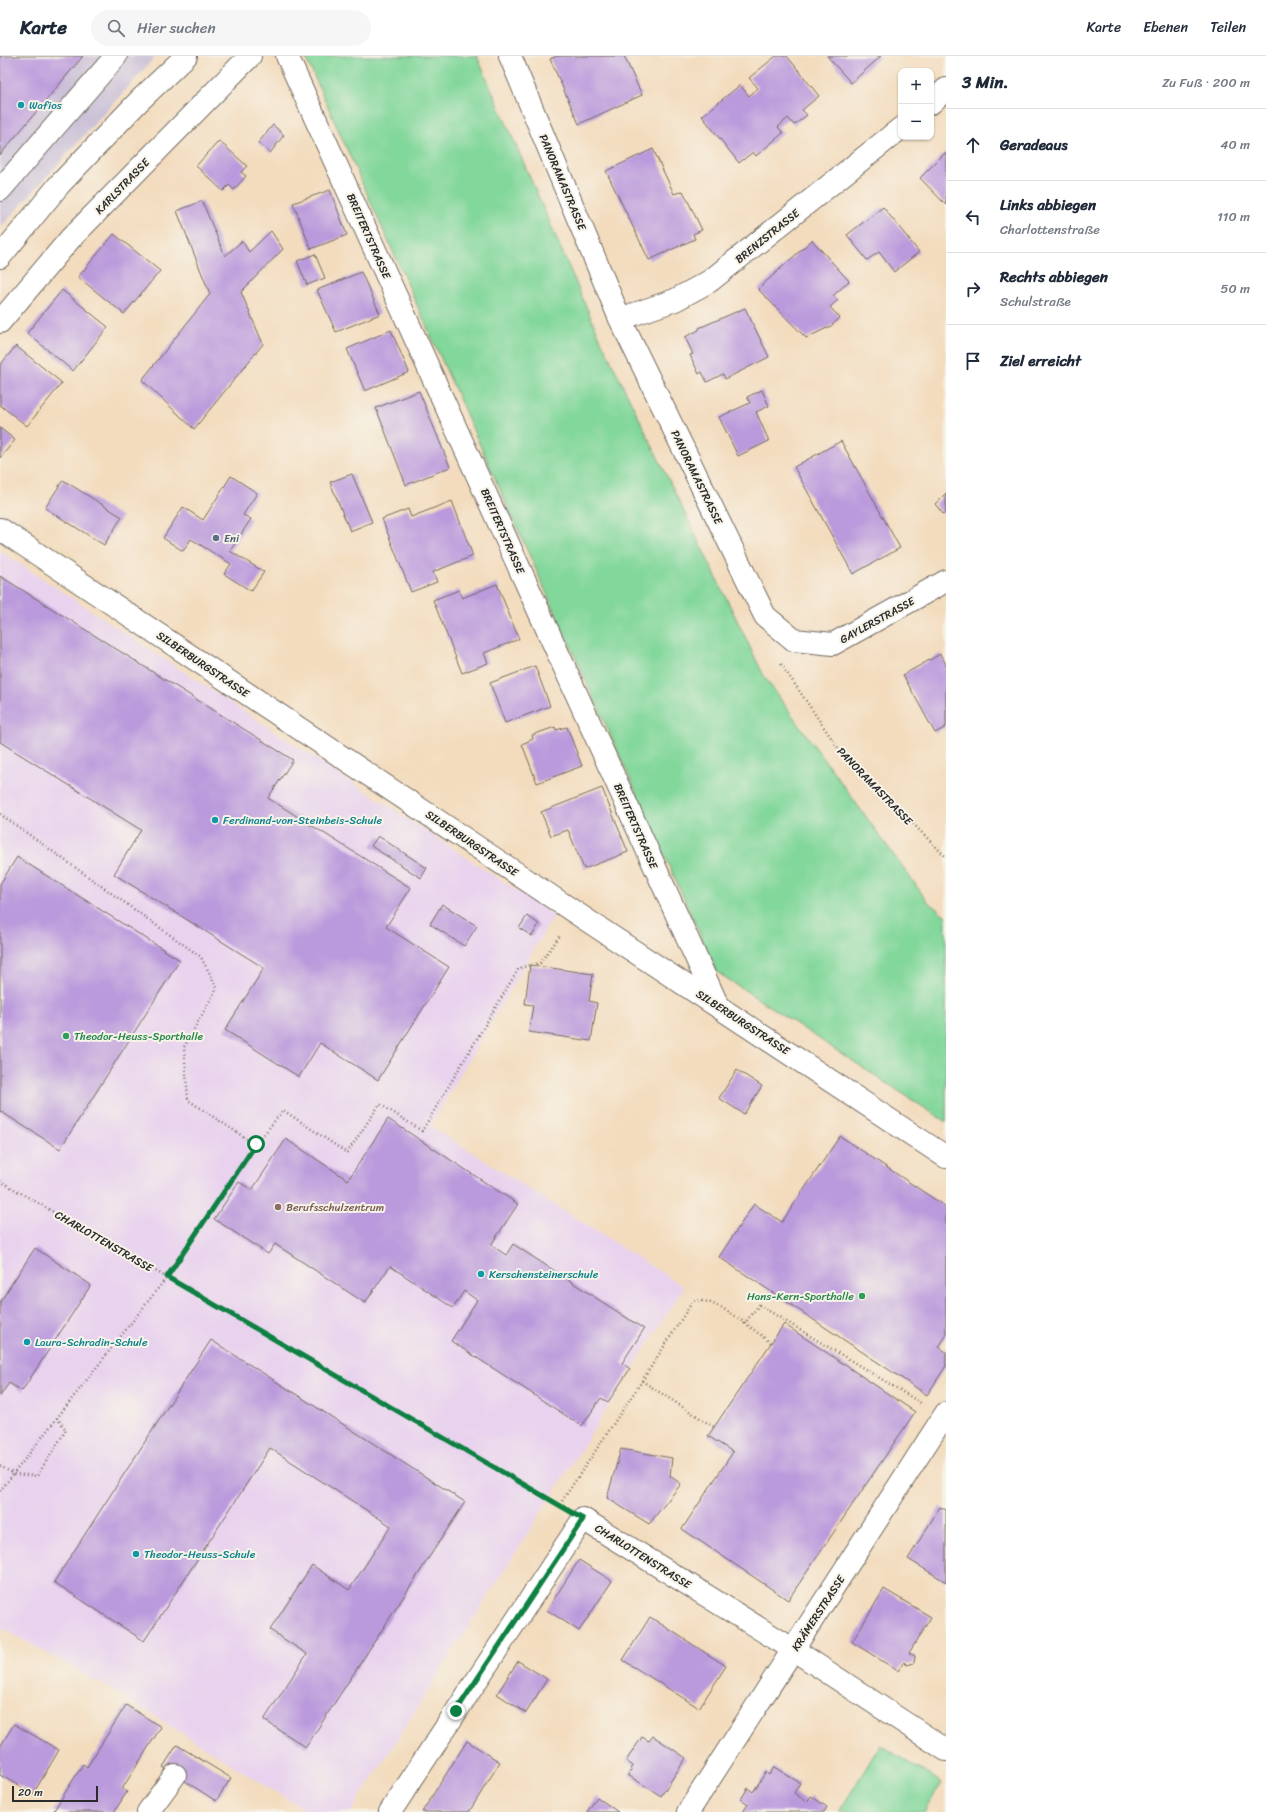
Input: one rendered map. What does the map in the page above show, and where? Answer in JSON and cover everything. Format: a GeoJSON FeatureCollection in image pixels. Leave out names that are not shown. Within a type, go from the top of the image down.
{"type":"FeatureCollection","features":[{"type":"Feature","properties":{"kind":"street"},"geometry":{"type":"LineString","coordinates":[[0,190],[116,56]]}},
{"type":"Feature","properties":{"kind":"street"},"geometry":{"type":"LineString","coordinates":[[0,257],[59,185],[139,101],[186,56]]}},
{"type":"Feature","properties":{"kind":"street","name":"KARLSTRASSE"},"geometry":{"type":"LineString","coordinates":[[0,322],[70,239],[250,56]]}},
{"type":"Feature","properties":{"kind":"street","name":"BREITERTSTRASSE"},"geometry":{"type":"LineString","coordinates":[[287,56],[718,1006]]}},
{"type":"Feature","properties":{"kind":"street","name":"PANORAMASTRASSE"},"geometry":{"type":"LineString","coordinates":[[510,56],[620,319],[765,616]]}},
{"type":"Feature","properties":{"kind":"street"},"geometry":{"type":"LineString","coordinates":[[934,100],[946,89]]}},
{"type":"Feature","properties":{"kind":"street","name":"BRENZSTRASSE"},"geometry":{"type":"LineString","coordinates":[[620,319],[675,300],[710,281],[898,130]]}},
{"type":"Feature","properties":{"kind":"street","name":"SILBERBURGSTRASSE"},"geometry":{"type":"LineString","coordinates":[[0,529],[576,913],[946,1156]]}},
{"type":"Feature","properties":{"kind":"street","name":"GAYLERSTRASSE"},"geometry":{"type":"LineString","coordinates":[[765,616],[794,640],[833,644],[946,581]]}},
{"type":"Feature","properties":{"kind":"street","name":"KRÄMERSTRASSE"},"geometry":{"type":"LineString","coordinates":[[688,1812],[945,1415]]}},
{"type":"Feature","properties":{"kind":"street"},"geometry":{"type":"LineString","coordinates":[[390,1812],[583,1519]]}},
{"type":"Feature","properties":{"kind":"street","name":"CHARLOTTENSTRASSE"},"geometry":{"type":"LineString","coordinates":[[583,1519],[794,1650],[946,1750]]}},
{"type":"Feature","properties":{"kind":"street"},"geometry":{"type":"LineString","coordinates":[[148,1812],[174,1774]]}},
{"type":"Feature","properties":{"kind":"path","name":"PANORAMASTRASSE"},"geometry":{"type":"LineString","coordinates":[[780,662],[838,748],[946,857]]}},
{"type":"Feature","properties":{"kind":"path"},"geometry":{"type":"LineString","coordinates":[[0,814],[201,957],[217,988],[184,1047],[188,1100],[256,1144]]}},
{"type":"Feature","properties":{"kind":"path"},"geometry":{"type":"LineString","coordinates":[[0,1491],[167,1277],[256,1144],[283,1110],[347,1153],[380,1104],[422,1131],[519,968],[540,963],[576,913]]}},
{"type":"Feature","properties":{"kind":"path","name":"CHARLOTTENSTRASSE"},"geometry":{"type":"LineString","coordinates":[[0,1181],[583,1519]]}},
{"type":"Feature","properties":{"kind":"path"},"geometry":{"type":"LineString","coordinates":[[560,1505],[693,1301],[700,1300],[719,1306],[771,1342]]}},
{"type":"Feature","properties":{"kind":"path"},"geometry":{"type":"LineString","coordinates":[[744,1324],[759,1305],[945,1415]]}},
{"type":"Feature","properties":{"kind":"path"},"geometry":{"type":"LineString","coordinates":[[642,1381],[714,1428]]}},
{"type":"Feature","properties":{"kind":"path"},"geometry":{"type":"LineString","coordinates":[[0,1466],[14,1474],[37,1476],[66,1430],[57,1418]]}},
{"type":"Feature","properties":{"kind":"shaded area"},"geometry":{"type":"Polygon","coordinates":[[[0,56],[156,56],[0,228],[0,56]]]}},
{"type":"Feature","properties":{"kind":"shaded area","name":"Berufsschulzentrum"},"geometry":{"type":"Polygon","coordinates":[[[0,551],[554,915],[430,1126],[684,1287],[351,1812],[308,1812],[119,1694],[0,1627],[0,551]]]}},
{"type":"Feature","properties":{"kind":"green space"},"geometry":{"type":"Polygon","coordinates":[[[305,56],[477,56],[599,336],[765,678],[928,902],[946,916],[946,1122],[717,972],[305,56]]]}},
{"type":"Feature","properties":{"kind":"green space"},"geometry":{"type":"Polygon","coordinates":[[[880,1745],[942,1783],[924,1812],[839,1812],[880,1745]]]}},
{"type":"Feature","properties":{"kind":"building","name":"Wafios"},"geometry":{"type":"Polygon","coordinates":[[[0,56],[83,56],[0,155],[0,56]]]}},
{"type":"Feature","properties":{"kind":"building"},"geometry":{"type":"Polygon","coordinates":[[[557,56],[624,56],[642,95],[579,124],[550,59],[557,56]]]}},
{"type":"Feature","properties":{"kind":"building"},"geometry":{"type":"Polygon","coordinates":[[[776,56],[787,56],[819,96],[802,110],[807,115],[794,125],[788,118],[778,127],[783,133],[756,156],[753,152],[739,163],[702,116],[740,85],[749,96],[758,88],[749,78],[776,56]]]}},
{"type":"Feature","properties":{"kind":"building"},"geometry":{"type":"Polygon","coordinates":[[[827,56],[881,56],[851,83],[827,56]]]}},
{"type":"Feature","properties":{"kind":"building"},"geometry":{"type":"Polygon","coordinates":[[[273,125],[284,135],[270,153],[258,143],[273,125]]]}},
{"type":"Feature","properties":{"kind":"building"},"geometry":{"type":"Polygon","coordinates":[[[219,141],[247,166],[241,172],[246,176],[234,190],[229,185],[223,191],[196,166],[219,141]]]}},
{"type":"Feature","properties":{"kind":"building"},"geometry":{"type":"Polygon","coordinates":[[[653,149],[674,194],[683,191],[702,230],[693,234],[695,239],[649,260],[606,171],[653,149]]]}},
{"type":"Feature","properties":{"kind":"building"},"geometry":{"type":"Polygon","coordinates":[[[946,152],[946,205],[920,178],[946,152]]]}},
{"type":"Feature","properties":{"kind":"building"},"geometry":{"type":"Polygon","coordinates":[[[330,190],[347,235],[311,249],[293,203],[330,190]]]}},
{"type":"Feature","properties":{"kind":"building"},"geometry":{"type":"Polygon","coordinates":[[[202,201],[225,256],[242,241],[249,252],[271,231],[283,249],[241,292],[263,344],[194,429],[142,380],[210,294],[177,211],[202,201]]]}},
{"type":"Feature","properties":{"kind":"building"},"geometry":{"type":"Polygon","coordinates":[[[883,207],[919,252],[894,272],[879,252],[867,260],[847,235],[883,207]]]}},
{"type":"Feature","properties":{"kind":"building"},"geometry":{"type":"Polygon","coordinates":[[[114,234],[160,271],[124,314],[78,277],[114,234]]]}},
{"type":"Feature","properties":{"kind":"building"},"geometry":{"type":"Polygon","coordinates":[[[812,240],[849,281],[833,296],[838,300],[830,307],[840,318],[831,326],[806,338],[758,289],[812,240]]]}},
{"type":"Feature","properties":{"kind":"building"},"geometry":{"type":"Polygon","coordinates":[[[315,254],[325,278],[307,285],[297,261],[315,254]]]}},
{"type":"Feature","properties":{"kind":"building"},"geometry":{"type":"Polygon","coordinates":[[[361,272],[380,314],[336,332],[317,290],[361,272]]]}},
{"type":"Feature","properties":{"kind":"building"},"geometry":{"type":"Polygon","coordinates":[[[62,290],[108,327],[73,371],[27,333],[62,290]]]}},
{"type":"Feature","properties":{"kind":"building"},"geometry":{"type":"Polygon","coordinates":[[[745,308],[769,357],[725,379],[723,374],[707,382],[702,372],[699,374],[690,355],[693,354],[685,337],[699,330],[699,328],[745,308]]]}},
{"type":"Feature","properties":{"kind":"building"},"geometry":{"type":"Polygon","coordinates":[[[391,330],[409,372],[365,391],[347,349],[391,330]]]}},
{"type":"Feature","properties":{"kind":"building"},"geometry":{"type":"Polygon","coordinates":[[[16,346],[62,383],[27,426],[0,405],[0,365],[16,346]]]}},
{"type":"Feature","properties":{"kind":"building"},"geometry":{"type":"Polygon","coordinates":[[[762,390],[769,406],[756,412],[769,441],[738,456],[719,417],[750,403],[747,397],[762,390]]]}},
{"type":"Feature","properties":{"kind":"building"},"geometry":{"type":"Polygon","coordinates":[[[419,391],[450,467],[406,485],[376,408],[419,391]]]}},
{"type":"Feature","properties":{"kind":"building"},"geometry":{"type":"Polygon","coordinates":[[[0,428],[15,440],[0,458],[0,428]]]}},
{"type":"Feature","properties":{"kind":"building"},"geometry":{"type":"Polygon","coordinates":[[[841,441],[900,548],[853,574],[794,467],[841,441]]]}},
{"type":"Feature","properties":{"kind":"building"},"geometry":{"type":"Polygon","coordinates":[[[352,474],[372,522],[350,531],[330,482],[352,474]]]}},
{"type":"Feature","properties":{"kind":"building"},"geometry":{"type":"Polygon","coordinates":[[[231,476],[257,493],[243,515],[251,519],[230,551],[264,572],[251,591],[224,574],[231,564],[191,539],[183,551],[163,538],[183,507],[203,520],[231,476]]]}},
{"type":"Feature","properties":{"kind":"building"},"geometry":{"type":"Polygon","coordinates":[[[63,480],[122,517],[104,545],[45,508],[63,480]]]}},
{"type":"Feature","properties":{"kind":"building"},"geometry":{"type":"Polygon","coordinates":[[[946,493],[946,513],[943,514],[935,504],[946,493]]]}},
{"type":"Feature","properties":{"kind":"building"},"geometry":{"type":"Polygon","coordinates":[[[452,501],[473,556],[433,572],[437,582],[411,592],[382,519],[408,509],[411,517],[452,501]]]}},
{"type":"Feature","properties":{"kind":"building","name":"Ferdinand-von-Steinbeis-Schule"},"geometry":{"type":"Polygon","coordinates":[[[0,576],[293,760],[268,798],[411,888],[386,927],[449,967],[378,1080],[320,1043],[299,1077],[225,1030],[264,968],[114,874],[141,830],[0,742],[0,576]]]}},
{"type":"Feature","properties":{"kind":"building"},"geometry":{"type":"Polygon","coordinates":[[[497,584],[519,639],[484,653],[488,663],[462,673],[433,600],[459,590],[462,598],[497,584]]]}},
{"type":"Feature","properties":{"kind":"building"},"geometry":{"type":"Polygon","coordinates":[[[940,654],[946,664],[946,727],[935,733],[903,675],[940,654]]]}},
{"type":"Feature","properties":{"kind":"building"},"geometry":{"type":"Polygon","coordinates":[[[535,666],[550,706],[505,723],[490,683],[535,666]]]}},
{"type":"Feature","properties":{"kind":"building"},"geometry":{"type":"Polygon","coordinates":[[[555,727],[556,730],[567,727],[582,766],[537,783],[522,744],[533,739],[532,735],[555,727]]]}},
{"type":"Feature","properties":{"kind":"building"},"geometry":{"type":"Polygon","coordinates":[[[602,788],[628,852],[584,869],[568,830],[551,836],[541,812],[602,788]]]}},
{"type":"Feature","properties":{"kind":"building"},"geometry":{"type":"Polygon","coordinates":[[[378,836],[427,868],[421,878],[371,846],[378,836]]]}},
{"type":"Feature","properties":{"kind":"building","name":"Theodor-Heuss-Sporthalle"},"geometry":{"type":"Polygon","coordinates":[[[17,857],[180,960],[60,1149],[0,1111],[0,884],[17,857]]]}},
{"type":"Feature","properties":{"kind":"building"},"geometry":{"type":"Polygon","coordinates":[[[442,904],[477,926],[464,946],[430,924],[442,904]]]}},
{"type":"Feature","properties":{"kind":"building"},"geometry":{"type":"Polygon","coordinates":[[[527,916],[539,924],[532,936],[519,928],[527,916]]]}},
{"type":"Feature","properties":{"kind":"building"},"geometry":{"type":"Polygon","coordinates":[[[530,965],[593,974],[589,1001],[597,1003],[591,1041],[529,1032],[533,1005],[525,1004],[530,965]]]}},
{"type":"Feature","properties":{"kind":"building"},"geometry":{"type":"Polygon","coordinates":[[[737,1070],[762,1086],[744,1114],[719,1098],[737,1070]]]}},
{"type":"Feature","properties":{"kind":"building","name":"Kerschensteinerschule"},"geometry":{"type":"Polygon","coordinates":[[[388,1119],[518,1204],[491,1245],[506,1255],[513,1244],[644,1329],[622,1363],[630,1369],[608,1402],[601,1398],[582,1426],[451,1341],[477,1300],[464,1291],[453,1308],[390,1266],[365,1303],[275,1244],[268,1254],[214,1219],[239,1182],[252,1190],[286,1139],[348,1180],[388,1119]]]}},
{"type":"Feature","properties":{"kind":"building","name":"Hans-Kern-Sporthalle"},"geometry":{"type":"Polygon","coordinates":[[[840,1136],[946,1207],[946,1336],[939,1347],[946,1352],[946,1366],[927,1395],[719,1257],[754,1204],[782,1222],[840,1136]]]}},
{"type":"Feature","properties":{"kind":"building","name":"Laura-Schradin-Schule"},"geometry":{"type":"Polygon","coordinates":[[[35,1248],[91,1285],[22,1391],[9,1383],[0,1396],[0,1302],[35,1248]]]}},
{"type":"Feature","properties":{"kind":"building"},"geometry":{"type":"Polygon","coordinates":[[[784,1324],[915,1412],[788,1600],[682,1529],[733,1452],[708,1436],[784,1324]]]}},
{"type":"Feature","properties":{"kind":"building","name":"Theodor-Heuss-Schule"},"geometry":{"type":"Polygon","coordinates":[[[211,1340],[465,1502],[306,1747],[264,1720],[307,1654],[270,1630],[312,1565],[349,1590],[391,1526],[270,1448],[144,1641],[54,1582],[211,1340]]]}},
{"type":"Feature","properties":{"kind":"building"},"geometry":{"type":"Polygon","coordinates":[[[621,1449],[672,1458],[670,1476],[681,1484],[649,1524],[607,1498],[621,1449]]]}},
{"type":"Feature","properties":{"kind":"building"},"geometry":{"type":"Polygon","coordinates":[[[940,1507],[946,1510],[946,1582],[908,1559],[940,1507]]]}},
{"type":"Feature","properties":{"kind":"building"},"geometry":{"type":"Polygon","coordinates":[[[579,1560],[612,1581],[579,1631],[547,1610],[579,1560]]]}},
{"type":"Feature","properties":{"kind":"building"},"geometry":{"type":"Polygon","coordinates":[[[884,1589],[931,1617],[909,1653],[915,1656],[914,1663],[907,1665],[904,1662],[898,1671],[852,1642],[884,1589]]]}},
{"type":"Feature","properties":{"kind":"building"},"geometry":{"type":"Polygon","coordinates":[[[650,1617],[726,1666],[699,1708],[623,1660],[650,1617]]]}},
{"type":"Feature","properties":{"kind":"building"},"geometry":{"type":"Polygon","coordinates":[[[518,1661],[547,1679],[526,1713],[497,1694],[518,1661]]]}},
{"type":"Feature","properties":{"kind":"building"},"geometry":{"type":"Polygon","coordinates":[[[126,1705],[161,1727],[122,1789],[127,1792],[114,1812],[53,1812],[83,1764],[87,1767],[126,1705]]]}},
{"type":"Feature","properties":{"kind":"building"},"geometry":{"type":"Polygon","coordinates":[[[14,1724],[59,1750],[33,1794],[0,1775],[0,1747],[14,1724]]]}},
{"type":"Feature","properties":{"kind":"building"},"geometry":{"type":"Polygon","coordinates":[[[653,1736],[686,1758],[661,1796],[628,1775],[633,1766],[626,1761],[642,1737],[649,1741],[653,1736]]]}},
{"type":"Feature","properties":{"kind":"building"},"geometry":{"type":"Polygon","coordinates":[[[467,1741],[500,1762],[469,1812],[422,1812],[467,1741]]]}},
{"type":"Feature","properties":{"kind":"building"},"geometry":{"type":"Polygon","coordinates":[[[177,1745],[231,1778],[216,1801],[163,1767],[177,1745]]]}},
{"type":"Feature","properties":{"kind":"building"},"geometry":{"type":"Polygon","coordinates":[[[774,1767],[800,1783],[794,1793],[807,1802],[811,1796],[827,1807],[824,1812],[743,1812],[748,1804],[741,1799],[748,1788],[753,1792],[766,1772],[769,1775],[774,1767]]]}},
{"type":"Feature","properties":{"kind":"building"},"geometry":{"type":"Polygon","coordinates":[[[597,1797],[618,1812],[587,1812],[597,1797]]]}},
{"type":"Feature","properties":{"kind":"place","name":"Wafios"},"geometry":{"type":"Point","coordinates":[21,105]}},
{"type":"Feature","properties":{"kind":"place","name":"Eni"},"geometry":{"type":"Point","coordinates":[216,538]}},
{"type":"Feature","properties":{"kind":"place","name":"Ferdinand-von-Steinbeis-Schule"},"geometry":{"type":"Point","coordinates":[215,820]}},
{"type":"Feature","properties":{"kind":"place","name":"Theodor-Heuss-Sporthalle"},"geometry":{"type":"Point","coordinates":[66,1036]}},
{"type":"Feature","properties":{"kind":"place","name":"Berufsschulzentrum"},"geometry":{"type":"Point","coordinates":[278,1207]}},
{"type":"Feature","properties":{"kind":"place","name":"Kerschensteinerschule"},"geometry":{"type":"Point","coordinates":[481,1274]}},
{"type":"Feature","properties":{"kind":"place","name":"Hans-Kern-Sporthalle"},"geometry":{"type":"Point","coordinates":[862,1296]}},
{"type":"Feature","properties":{"kind":"place","name":"Laura-Schradin-Schule"},"geometry":{"type":"Point","coordinates":[27,1342]}},
{"type":"Feature","properties":{"kind":"place","name":"Theodor-Heuss-Schule"},"geometry":{"type":"Point","coordinates":[136,1554]}},
{"type":"Feature","properties":{"kind":"route"},"geometry":{"type":"LineString","coordinates":[[256,1144],[167,1277],[583,1519],[456,1711]]}}]}
